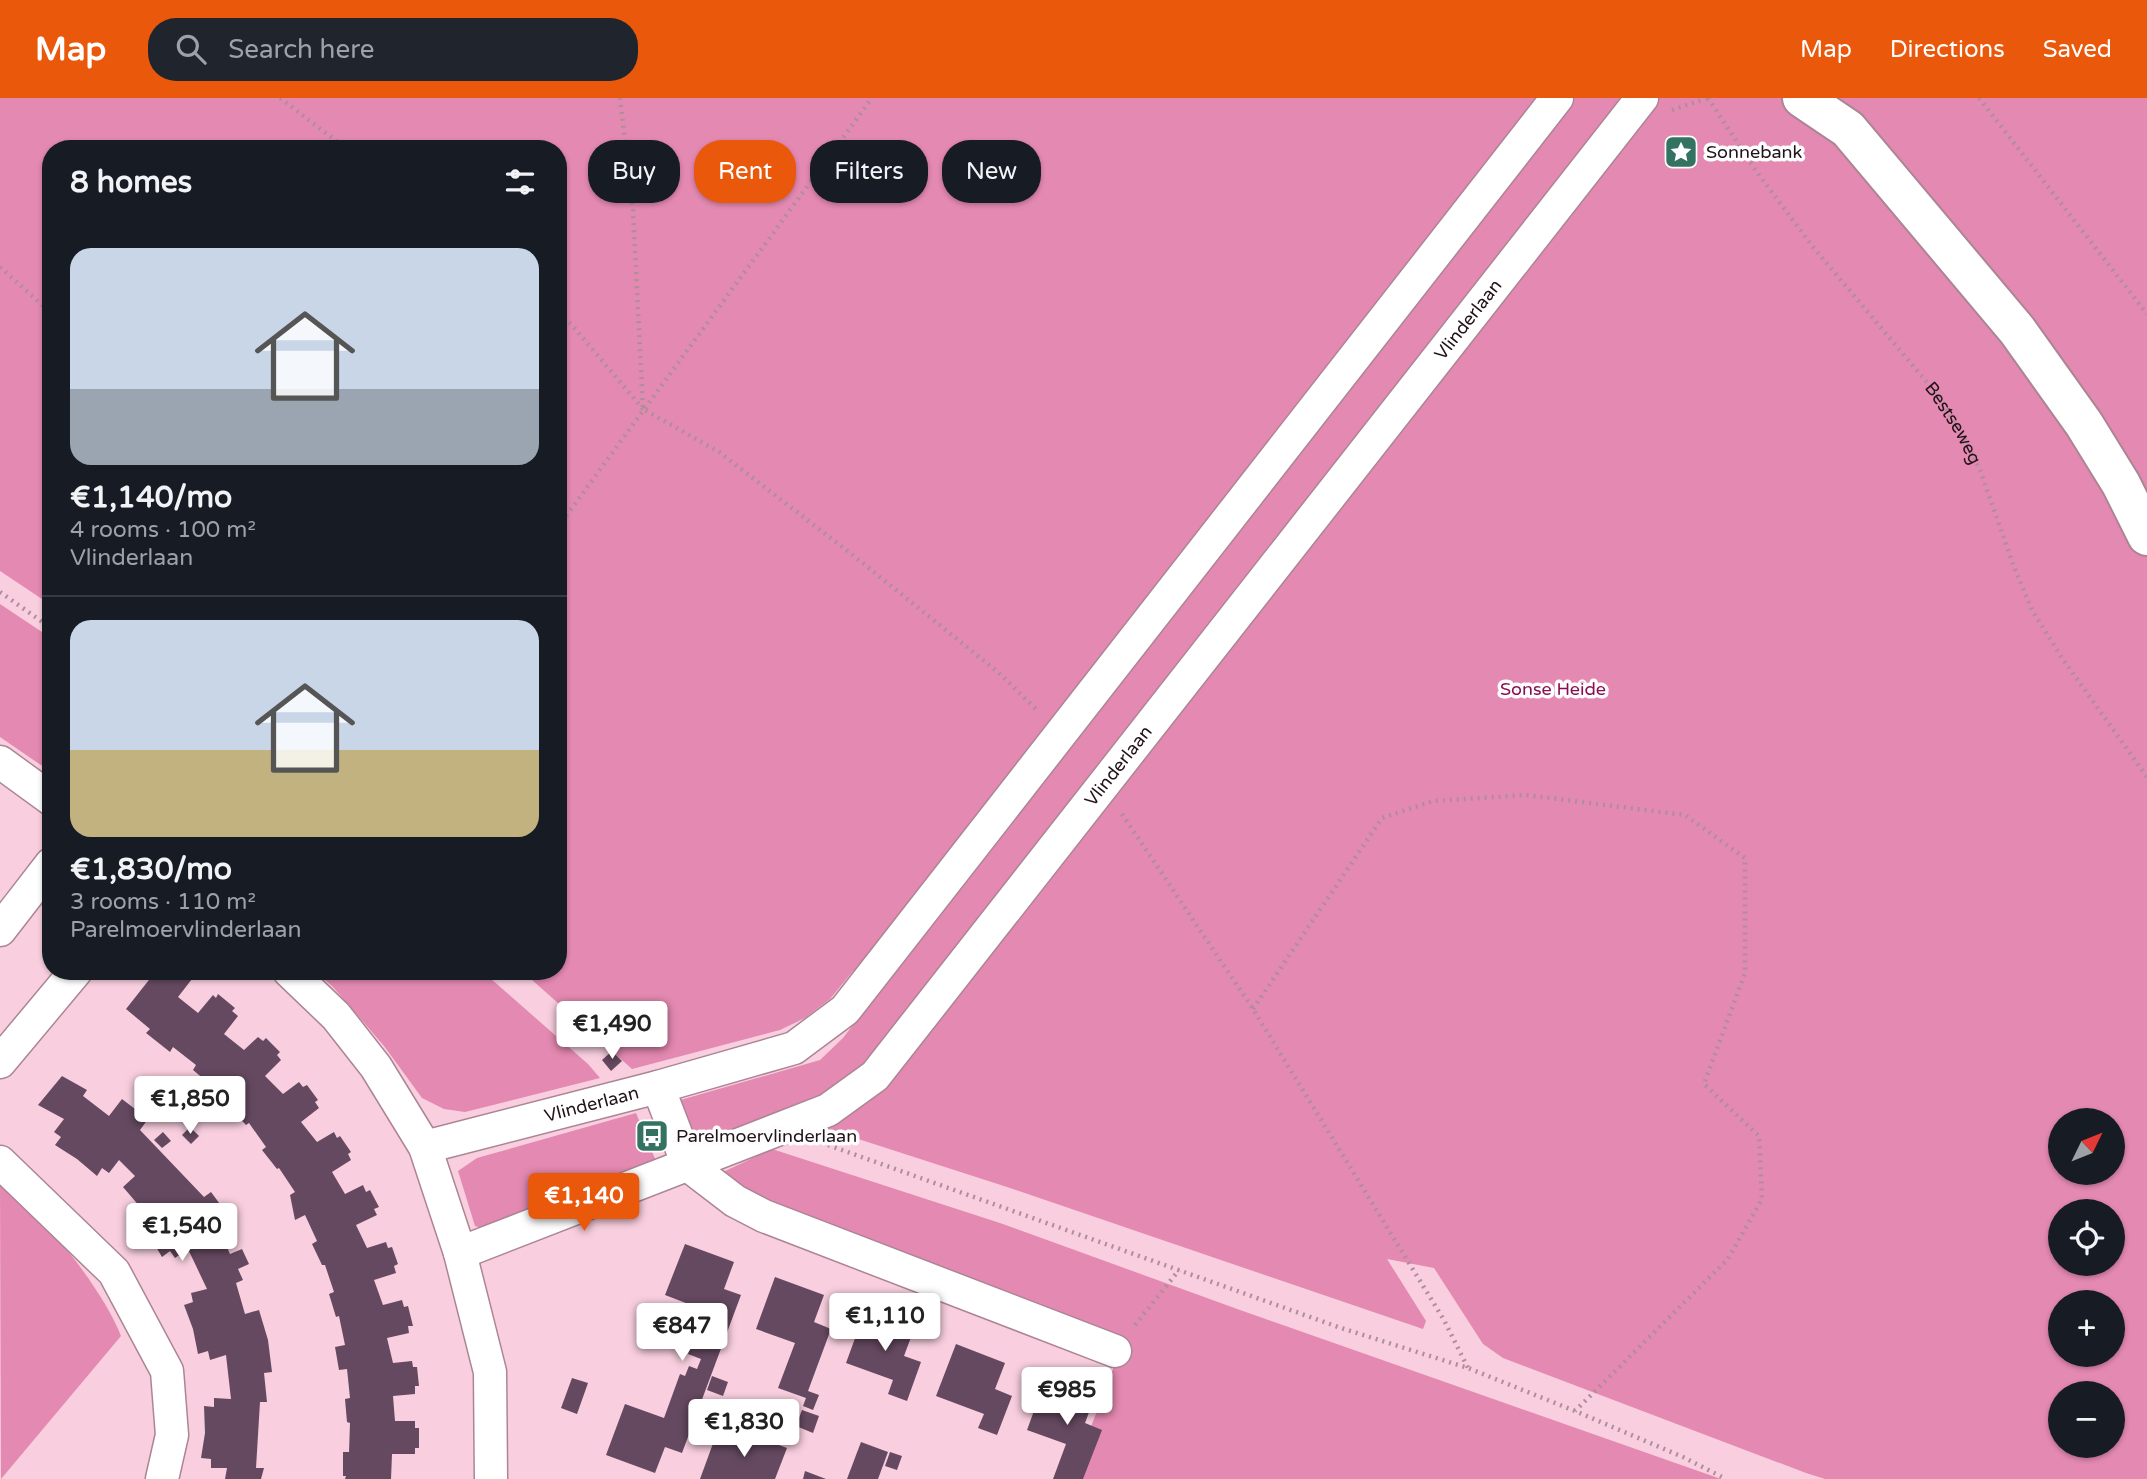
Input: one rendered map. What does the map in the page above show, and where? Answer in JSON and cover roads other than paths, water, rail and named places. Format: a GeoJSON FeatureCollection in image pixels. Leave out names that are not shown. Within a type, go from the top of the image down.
{"type":"FeatureCollection","features":[{"type":"Feature","properties":{"kind":"street","name":"Vlinderlaan"},"geometry":{"type":"LineString","coordinates":[[425,1147],[658,1087],[794,1048],[845,1010],[1557,98]]}},
{"type":"Feature","properties":{"kind":"street","name":"Vlinderlaan"},"geometry":{"type":"LineString","coordinates":[[460,1253],[828,1111],[875,1076],[1642,98]]}},
{"type":"Feature","properties":{"kind":"street"},"geometry":{"type":"LineString","coordinates":[[1802,98],[1843,114],[2017,330],[2084,424],[2121,484],[2147,536]]}},
{"type":"Feature","properties":{"kind":"street"},"geometry":{"type":"LineString","coordinates":[[0,762],[42,792]]}},
{"type":"Feature","properties":{"kind":"street"},"geometry":{"type":"LineString","coordinates":[[0,930],[42,876]]}},
{"type":"Feature","properties":{"kind":"street"},"geometry":{"type":"LineString","coordinates":[[0,1062],[68,980]]}},
{"type":"Feature","properties":{"kind":"street"},"geometry":{"type":"LineString","coordinates":[[298,980],[336,1016],[376,1067],[425,1147],[460,1253],[491,1372],[494,1478]]}},
{"type":"Feature","properties":{"kind":"street"},"geometry":{"type":"LineString","coordinates":[[658,1087],[688,1165],[735,1201],[764,1216],[1115,1351]]}},
{"type":"Feature","properties":{"kind":"street"},"geometry":{"type":"LineString","coordinates":[[0,1162],[114,1272],[167,1371],[172,1435],[162,1479]]}},
{"type":"Feature","properties":{"kind":"place","name":"Sonnebank"},"geometry":{"type":"Point","coordinates":[1681,152]}},
{"type":"Feature","properties":{"kind":"place","name":"Parelmoervlinderlaan"},"geometry":{"type":"Point","coordinates":[652,1136]}},
{"type":"Feature","properties":{"kind":"park label","name":"Sonse Heide"},"geometry":{"type":"Point","coordinates":[1553,689]}}]}
